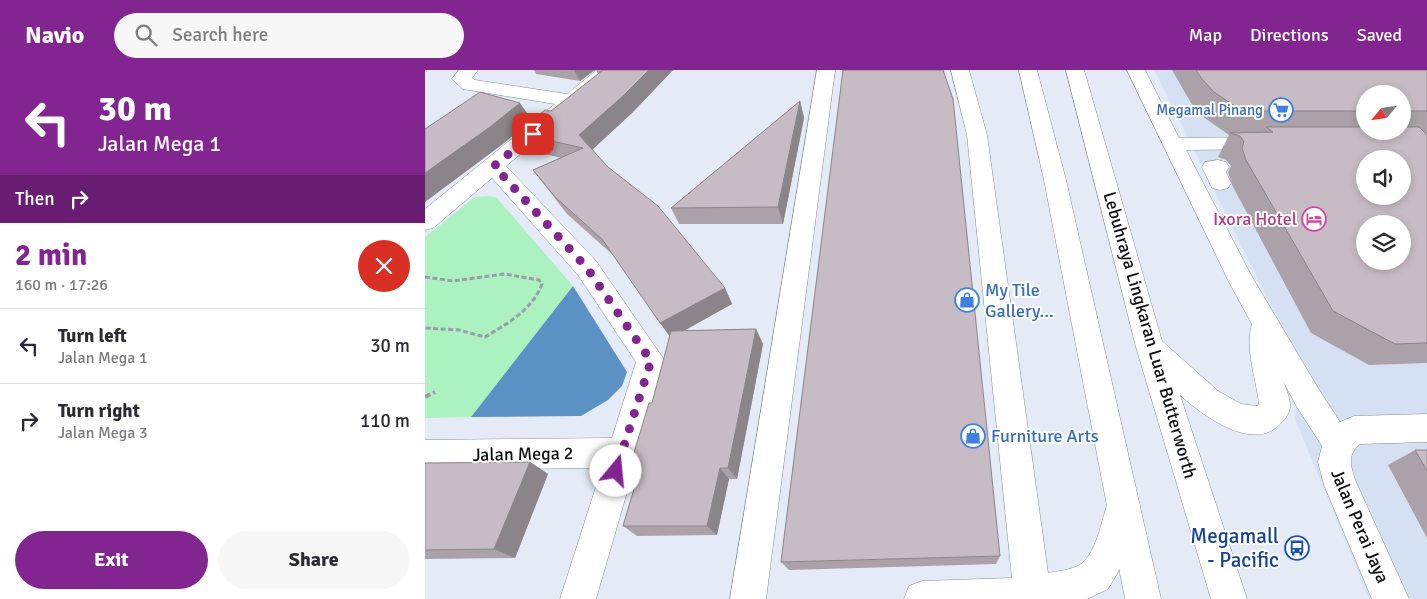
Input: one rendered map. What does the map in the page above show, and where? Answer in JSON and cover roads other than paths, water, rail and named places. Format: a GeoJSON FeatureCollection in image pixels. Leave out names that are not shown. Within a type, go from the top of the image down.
{"type":"FeatureCollection","features":[{"type":"Feature","properties":{"kind":"main road"},"geometry":{"type":"LineString","coordinates":[[469,70],[461,79],[470,85],[573,101]]}},
{"type":"Feature","properties":{"kind":"main road"},"geometry":{"type":"LineString","coordinates":[[425,222],[608,70]]}},
{"type":"Feature","properties":{"kind":"main road"},"geometry":{"type":"LineString","coordinates":[[748,599],[826,70]]}},
{"type":"Feature","properties":{"kind":"main road"},"geometry":{"type":"LineString","coordinates":[[960,70],[977,135],[1033,599]]}},
{"type":"Feature","properties":{"kind":"main road"},"geometry":{"type":"LineString","coordinates":[[1016,70],[1055,180]]}},
{"type":"Feature","properties":{"kind":"main road"},"geometry":{"type":"LineString","coordinates":[[1028,70],[1055,180],[1143,599]]}},
{"type":"Feature","properties":{"kind":"main road","name":"Lebuhraya Lingkaran Luar Butterworth"},"geometry":{"type":"LineString","coordinates":[[1075,70],[1150,347],[1229,599]]}},
{"type":"Feature","properties":{"kind":"main road","name":"Jalan Perai Jaya"},"geometry":{"type":"LineString","coordinates":[[1136,70],[1265,324],[1325,426],[1338,443],[1334,462],[1340,485],[1391,599]]}},
{"type":"Feature","properties":{"kind":"main road"},"geometry":{"type":"LineString","coordinates":[[1172,144],[1279,143]]}},
{"type":"Feature","properties":{"kind":"main road"},"geometry":{"type":"LineString","coordinates":[[494,166],[587,268],[651,361],[578,599]]}},
{"type":"Feature","properties":{"kind":"main road"},"geometry":{"type":"LineString","coordinates":[[1150,347],[1196,390],[1224,410],[1247,420],[1265,418],[1275,408],[1272,388],[1265,368],[1265,324]]}},
{"type":"Feature","properties":{"kind":"main road"},"geometry":{"type":"LineString","coordinates":[[1338,443],[1354,430],[1427,428]]}},
{"type":"Feature","properties":{"kind":"main road","name":"Jalan Mega 2"},"geometry":{"type":"LineString","coordinates":[[425,455],[621,454]]}},
{"type":"Feature","properties":{"kind":"main road"},"geometry":{"type":"LineString","coordinates":[[922,599],[1033,599],[1083,585],[1096,575],[1105,561],[1123,505]]}},
{"type":"Feature","properties":{"kind":"water"},"geometry":{"type":"Polygon","coordinates":[[[573,286],[627,372],[622,386],[608,400],[581,416],[471,417],[573,286]]]}},
{"type":"Feature","properties":{"kind":"place","name":"Megamal Pinang"},"geometry":{"type":"Point","coordinates":[1281,110]}},
{"type":"Feature","properties":{"kind":"place","name":"Ixora Hotel"},"geometry":{"type":"Point","coordinates":[1314,219]}},
{"type":"Feature","properties":{"kind":"place","name":"My Tile Gallery..."},"geometry":{"type":"Point","coordinates":[967,300]}},
{"type":"Feature","properties":{"kind":"place","name":"Furniture Arts"},"geometry":{"type":"Point","coordinates":[973,436]}},
{"type":"Feature","properties":{"kind":"place","name":"Megamall - Pacific"},"geometry":{"type":"Point","coordinates":[1297,548]}}]}
